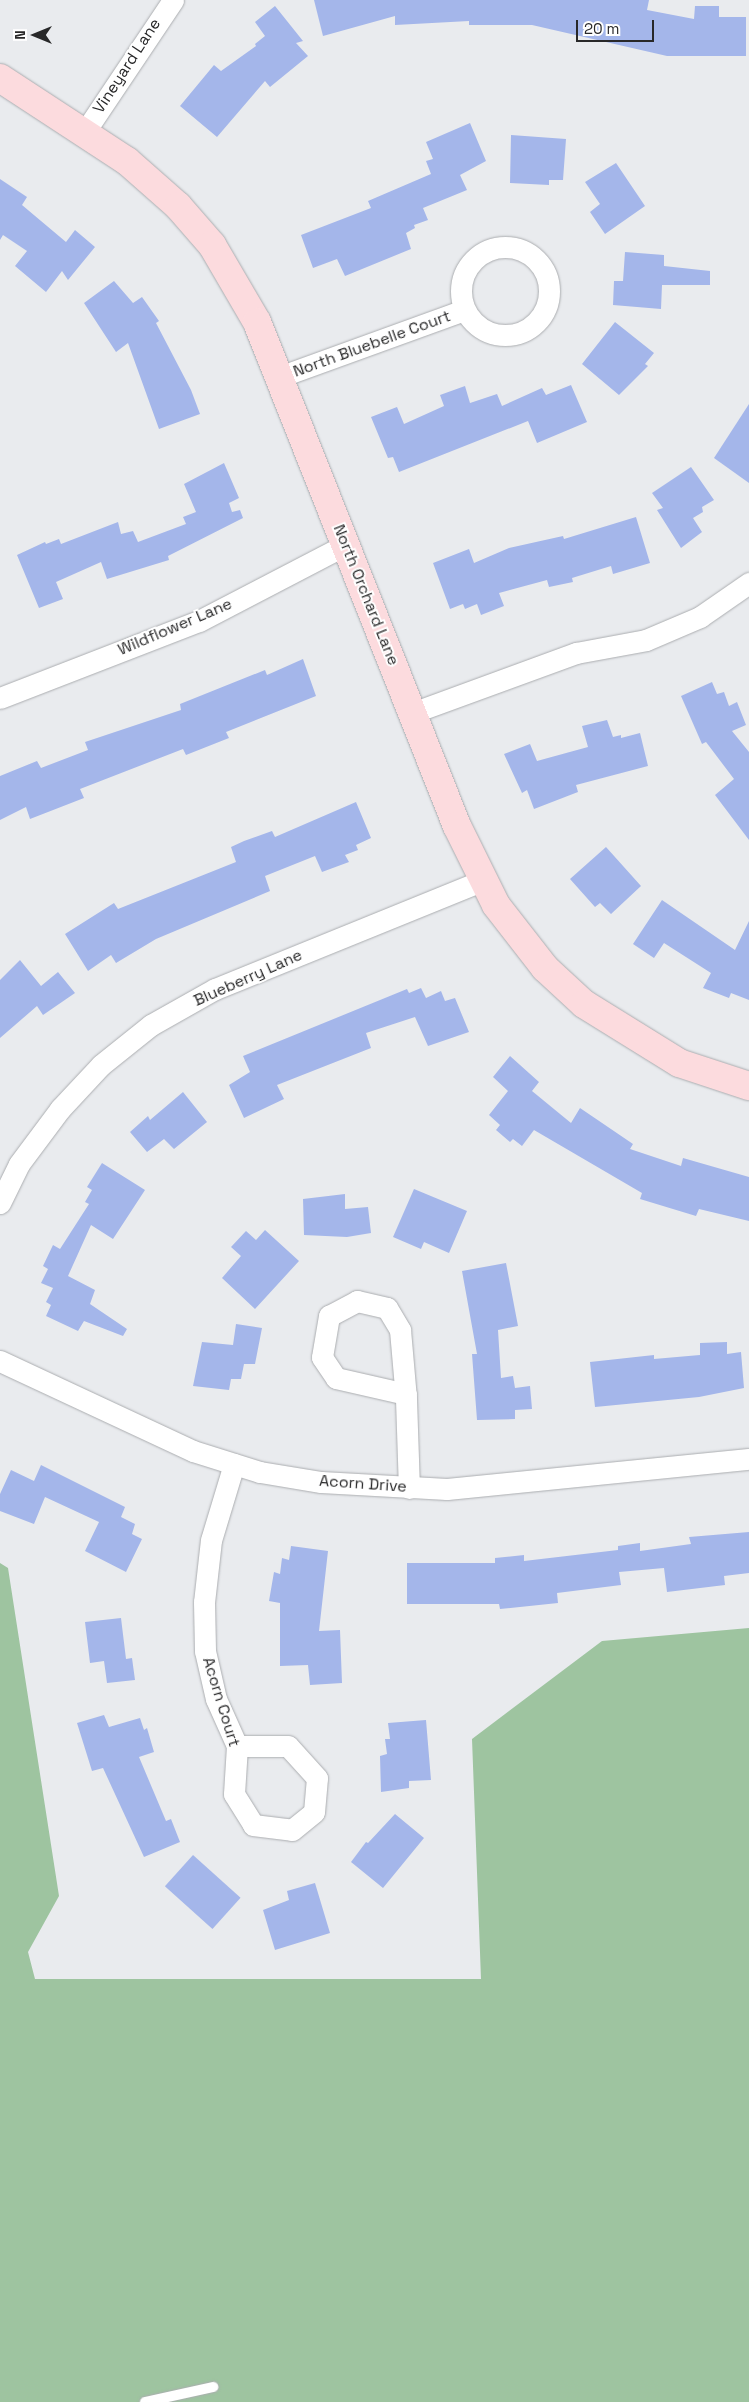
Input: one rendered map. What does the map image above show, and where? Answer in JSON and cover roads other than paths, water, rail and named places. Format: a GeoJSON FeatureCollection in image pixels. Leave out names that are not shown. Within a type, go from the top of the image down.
{"type":"FeatureCollection","features":[{"type":"Feature","properties":{"kind":"street","name":"Vineyard Lane"},"geometry":{"type":"LineString","coordinates":[[84,133],[173,0]]}},
{"type":"Feature","properties":{"kind":"street","name":"North Orchard Lane"},"geometry":{"type":"LineString","coordinates":[[0,78],[127,161],[178,206],[212,245],[257,322],[456,826],[496,905],[545,968],[584,1004],[679,1063],[749,1086]]}},
{"type":"Feature","properties":{"kind":"street"},"geometry":{"type":"LineString","coordinates":[[516,248],[529,254],[546,276],[549,291],[543,312],[528,328],[514,334],[485,331],[464,310],[461,282],[471,263],[488,250],[516,248]]}},
{"type":"Feature","properties":{"kind":"street","name":"North Bluebelle Court"},"geometry":{"type":"LineString","coordinates":[[279,378],[464,310]]}},
{"type":"Feature","properties":{"kind":"street","name":"Wildflower Lane"},"geometry":{"type":"LineString","coordinates":[[0,698],[199,621],[346,545]]}},
{"type":"Feature","properties":{"kind":"street"},"geometry":{"type":"LineString","coordinates":[[412,712],[576,653],[646,640],[700,617],[749,583]]}},
{"type":"Feature","properties":{"kind":"street","name":"Blueberry Lane"},"geometry":{"type":"LineString","coordinates":[[0,1203],[19,1164],[60,1109],[101,1065],[151,1025],[215,989],[484,880]]}},
{"type":"Feature","properties":{"kind":"street"},"geometry":{"type":"LineString","coordinates":[[406,1394],[336,1378],[322,1357],[329,1316],[357,1301],[386,1308],[400,1330],[406,1394],[408,1488]]}},
{"type":"Feature","properties":{"kind":"street","name":"Acorn Drive"},"geometry":{"type":"LineString","coordinates":[[0,1361],[130,1424],[193,1451],[234,1464],[321,1482],[447,1489],[522,1484],[749,1459]]}},
{"type":"Feature","properties":{"kind":"street","name":"Acorn Court"},"geometry":{"type":"LineString","coordinates":[[234,1464],[211,1540],[204,1602],[205,1651],[216,1699],[237,1746],[234,1794],[253,1825],[292,1830],[314,1812],[317,1778],[288,1746],[237,1746]]}},
{"type":"Feature","properties":{"kind":"lane"},"geometry":{"type":"LineString","coordinates":[[145,2402],[213,2387]]}}]}
